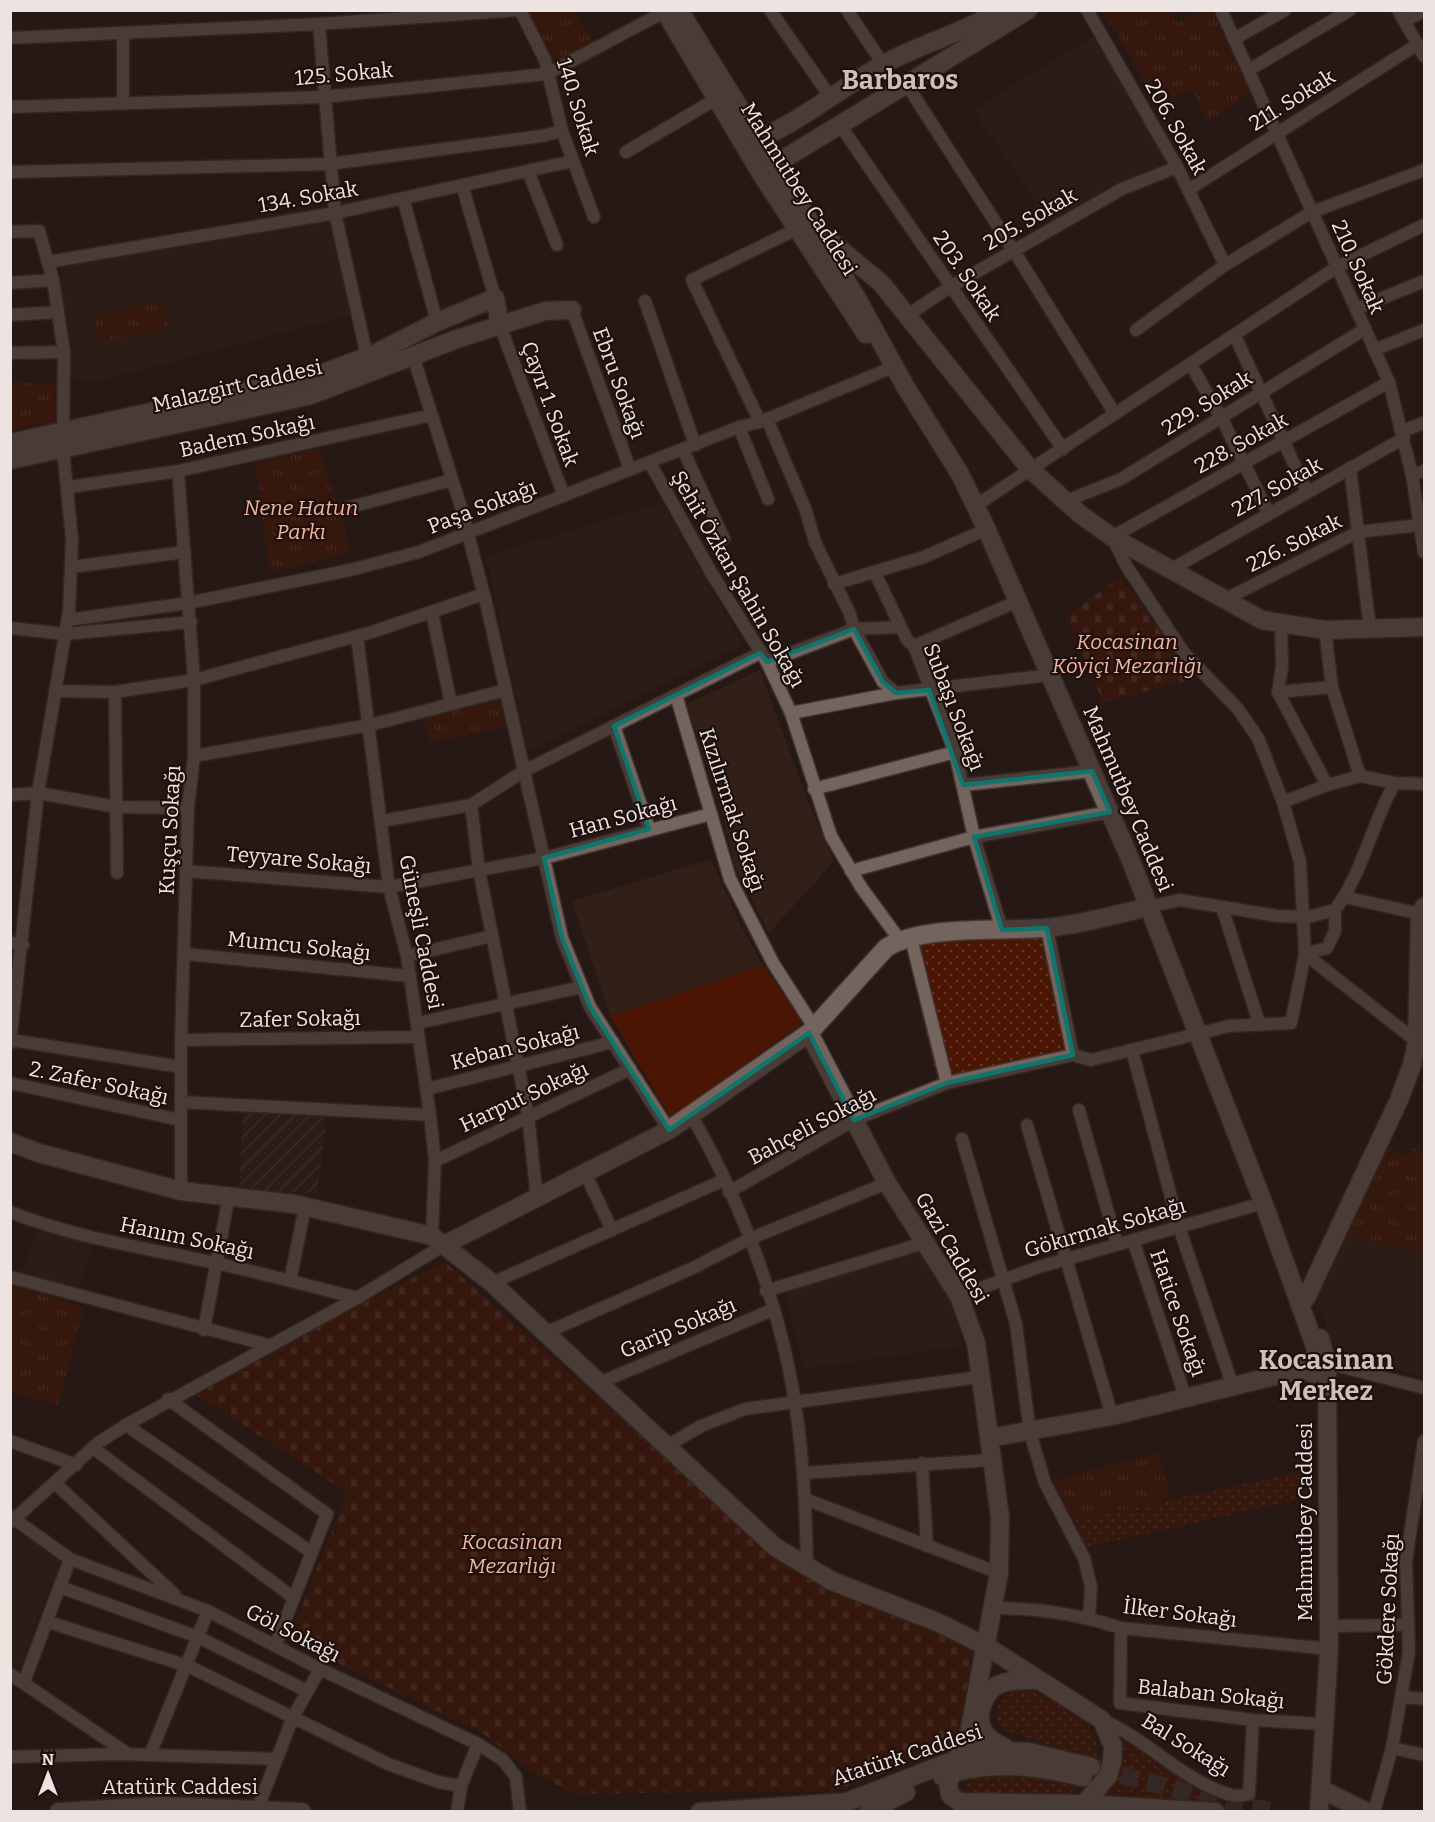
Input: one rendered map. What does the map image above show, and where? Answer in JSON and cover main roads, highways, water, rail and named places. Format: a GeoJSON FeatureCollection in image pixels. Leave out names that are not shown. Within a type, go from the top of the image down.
{"type":"FeatureCollection","features":[{"type":"Feature","properties":{"kind":"main road"},"geometry":{"type":"LineString","coordinates":[[758,139],[782,129],[883,64],[944,36],[978,25],[1000,10]]}},
{"type":"Feature","properties":{"kind":"main road"},"geometry":{"type":"LineString","coordinates":[[774,165],[1028,10]]}},
{"type":"Feature","properties":{"kind":"main road","name":"Mahmutbey Caddesi"},"geometry":{"type":"LineString","coordinates":[[668,11],[722,95],[760,172],[804,225],[858,300],[905,386],[960,474],[987,529],[1110,812],[1264,1206],[1316,1348],[1315,1357],[1303,1369]]}},
{"type":"Feature","properties":{"kind":"main road","name":"Mahmutbey Caddesi"},"geometry":{"type":"LineString","coordinates":[[722,95],[758,139],[774,165],[847,308],[905,386]]}},
{"type":"Feature","properties":{"kind":"main road"},"geometry":{"type":"LineString","coordinates":[[804,225],[881,283],[1030,469],[1112,537],[1262,620],[1325,630],[1425,627]]}},
{"type":"Feature","properties":{"kind":"main road","name":"Malazgirt Caddesi"},"geometry":{"type":"LineString","coordinates":[[10,460],[63,441],[315,376],[367,356],[436,322],[495,298],[500,326]]}},
{"type":"Feature","properties":{"kind":"main road","name":"Malazgirt Caddesi"},"geometry":{"type":"LineString","coordinates":[[10,443],[63,441],[308,396],[413,356],[545,311],[572,310]]}},
{"type":"Feature","properties":{"kind":"main road"},"geometry":{"type":"LineString","coordinates":[[439,1240],[537,1198],[669,1130],[811,1030],[886,948],[905,938],[1047,927],[1148,907]]}},
{"type":"Feature","properties":{"kind":"main road"},"geometry":{"type":"LineString","coordinates":[[1306,1298],[1399,1100],[1421,1044],[1422,911]]}},
{"type":"Feature","properties":{"kind":"main road","name":"Gazi Caddesi"},"geometry":{"type":"LineString","coordinates":[[811,1030],[887,1183],[927,1242],[959,1296],[976,1342],[1000,1517],[999,1573],[968,1739],[955,1765]]}},
{"type":"Feature","properties":{"kind":"main road"},"geometry":{"type":"LineString","coordinates":[[10,1142],[39,1154],[181,1191],[229,1195],[305,1207],[439,1240],[492,1283],[776,1547],[832,1581],[937,1622],[986,1646],[1102,1720],[1113,1746],[1112,1762],[1108,1776],[1084,1804]]}},
{"type":"Feature","properties":{"kind":"main road","name":"Mahmutbey Caddesi"},"geometry":{"type":"LineString","coordinates":[[1264,1206],[1276,1223],[1306,1298],[1327,1363],[1329,1649],[1319,1812]]}},
{"type":"Feature","properties":{"kind":"main road"},"geometry":{"type":"LineString","coordinates":[[989,1438],[1112,1416],[1303,1369],[1316,1376],[1327,1392]]}},
{"type":"Feature","properties":{"kind":"main road"},"geometry":{"type":"LineString","coordinates":[[1007,1749],[990,1739],[981,1727],[981,1711],[985,1697],[996,1686],[1016,1680],[1039,1680]]}},
{"type":"Feature","properties":{"kind":"main road","name":"Atatürk Caddesi"},"geometry":{"type":"LineString","coordinates":[[1007,1749],[1040,1754],[1089,1773],[1019,1766],[955,1765],[981,1750],[1007,1749]]}},
{"type":"Feature","properties":{"kind":"main road"},"geometry":{"type":"LineString","coordinates":[[955,1765],[948,1783],[950,1795],[959,1802],[1084,1804],[1215,1812]]}},
{"type":"Feature","properties":{"kind":"main road"},"geometry":{"type":"LineString","coordinates":[[862,1807],[890,1799],[955,1765]]}},
{"type":"Feature","properties":{"kind":"main road"},"geometry":{"type":"LineString","coordinates":[[1321,1789],[1367,1812]]}},
{"type":"Feature","properties":{"kind":"main road","name":"Atatürk Caddesi"},"geometry":{"type":"LineString","coordinates":[[700,1812],[847,1802],[862,1807]]}},
{"type":"Feature","properties":{"kind":"main road"},"geometry":{"type":"LineString","coordinates":[[971,1812],[988,1802]]}},
{"type":"Feature","properties":{"kind":"main road","name":"Atatürk Caddesi"},"geometry":{"type":"LineString","coordinates":[[59,1812],[163,1806],[258,1808],[302,1812]]}},
{"type":"Feature","properties":{"kind":"tunnel"},"geometry":{"type":"LineString","coordinates":[[1095,1768],[1235,1805],[1277,1812]]}},
{"type":"Feature","properties":{"kind":"district","name":"Barbaros"},"geometry":{"type":"Point","coordinates":[900,80]}},
{"type":"Feature","properties":{"kind":"district","name":"Kocasinan Merkez"},"geometry":{"type":"Point","coordinates":[1326,1376]}},
{"type":"Feature","properties":{"kind":"park label","name":"Nene Hatun Parkı"},"geometry":{"type":"Point","coordinates":[301,520]}},
{"type":"Feature","properties":{"kind":"park label","name":"Kocasinan Köyiçi Mezarlığı"},"geometry":{"type":"Point","coordinates":[1127,654]}},
{"type":"Feature","properties":{"kind":"park label","name":"Kocasinan Mezarlığı"},"geometry":{"type":"Point","coordinates":[512,1554]}}]}
